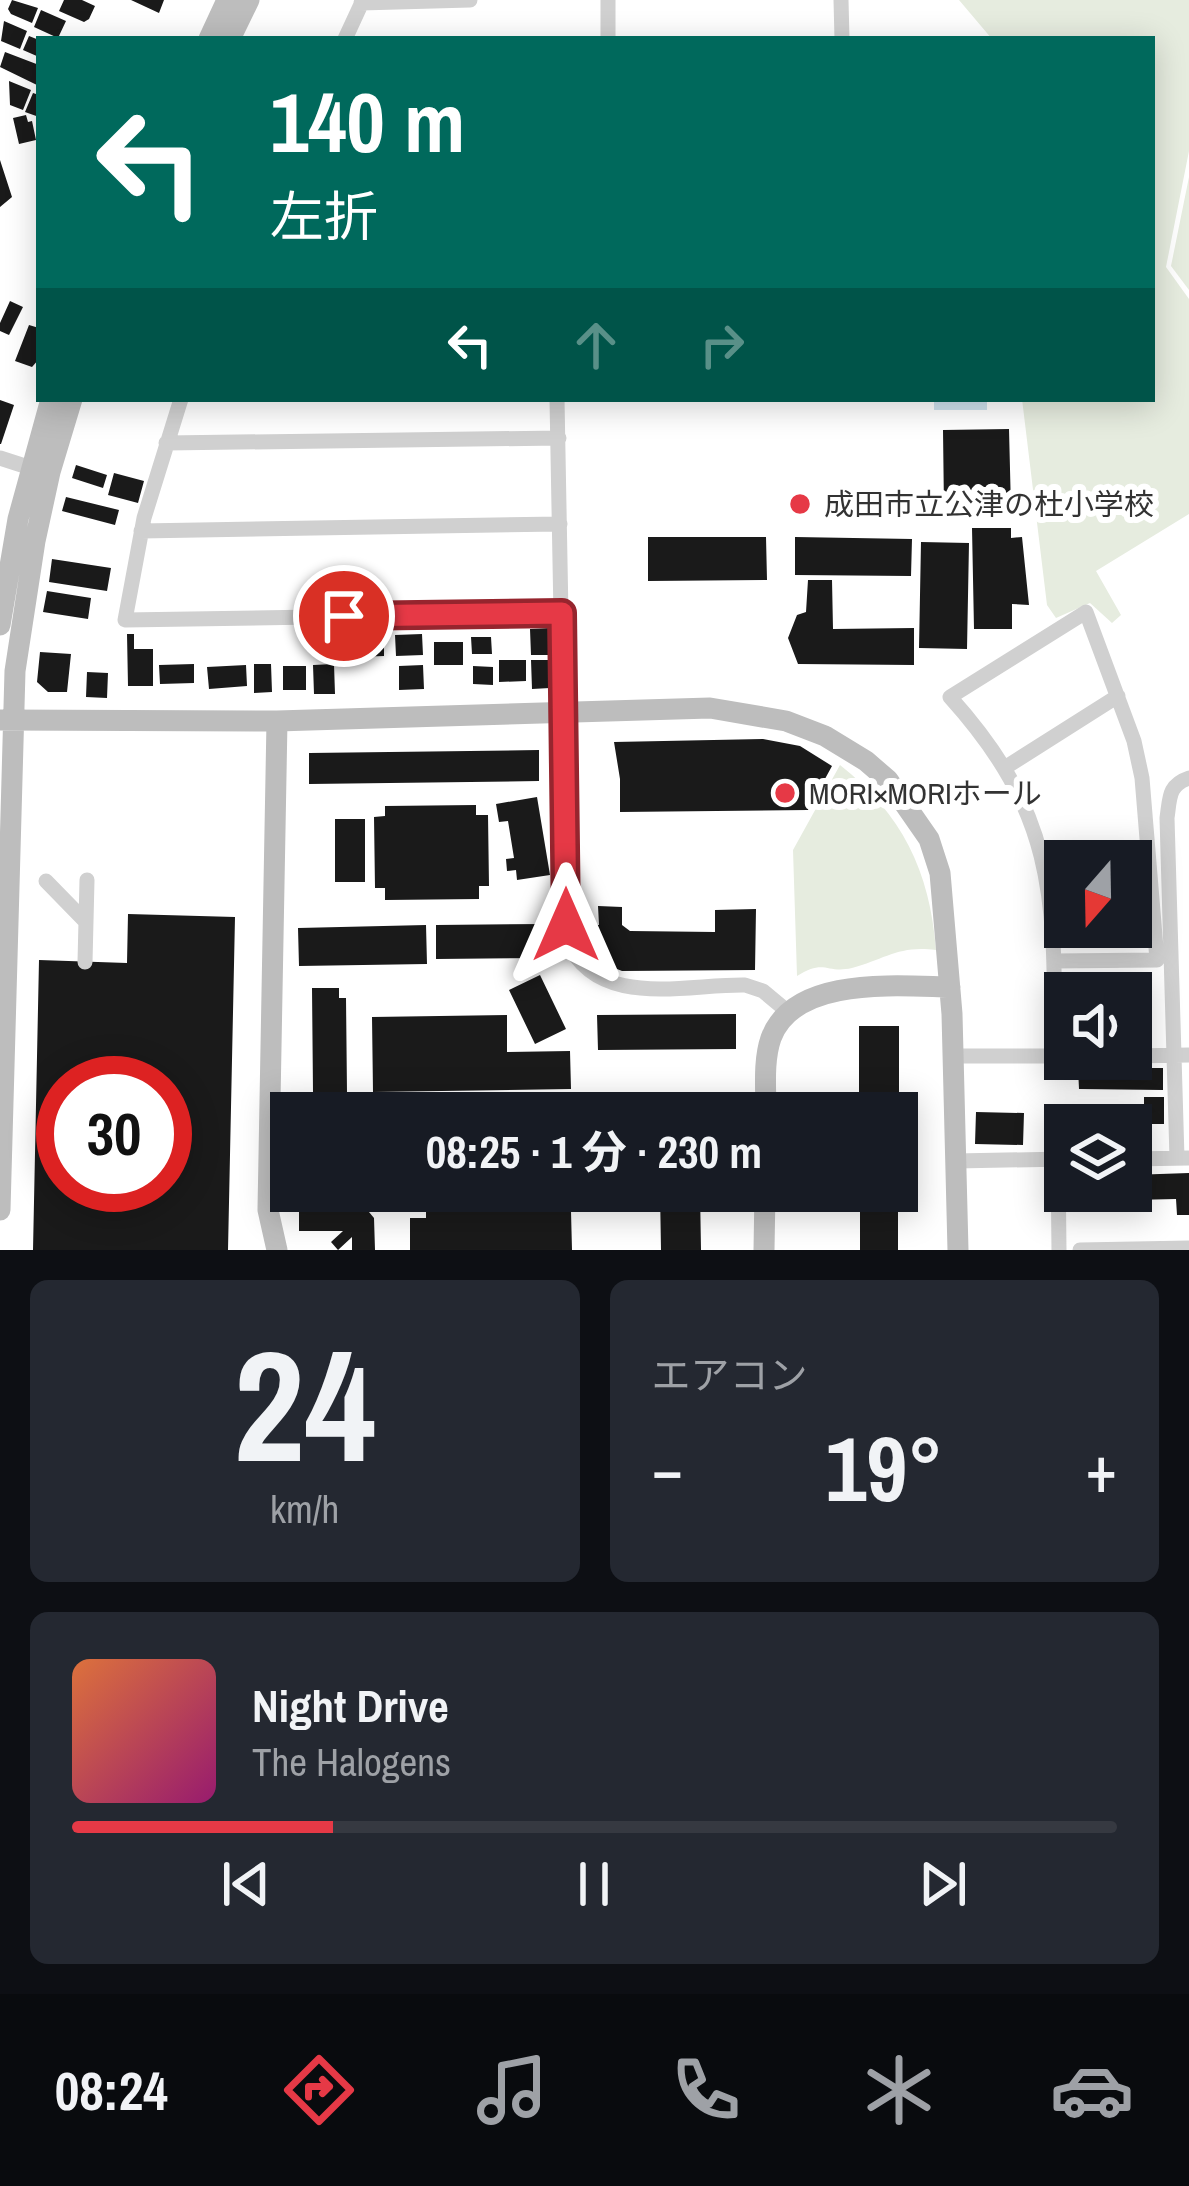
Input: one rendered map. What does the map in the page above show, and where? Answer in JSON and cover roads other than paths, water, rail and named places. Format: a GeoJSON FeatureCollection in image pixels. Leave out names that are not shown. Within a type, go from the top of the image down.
{"type":"FeatureCollection","features":[{"type":"Feature","properties":{"kind":"street"},"geometry":{"type":"LineString","coordinates":[[210,36],[227,0]]}},
{"type":"Feature","properties":{"kind":"street"},"geometry":{"type":"LineString","coordinates":[[231,36],[248,0]]}},
{"type":"Feature","properties":{"kind":"street"},"geometry":{"type":"LineString","coordinates":[[346,36],[362,1],[470,0]]}},
{"type":"Feature","properties":{"kind":"street"},"geometry":{"type":"LineString","coordinates":[[608,0],[608,36]]}},
{"type":"Feature","properties":{"kind":"street"},"geometry":{"type":"LineString","coordinates":[[841,0],[842,36]]}},
{"type":"Feature","properties":{"kind":"street"},"geometry":{"type":"LineString","coordinates":[[0,625],[31,468],[50,402]]}},
{"type":"Feature","properties":{"kind":"street"},"geometry":{"type":"LineString","coordinates":[[0,1210],[7,720],[26,587],[50,472],[71,402]]}},
{"type":"Feature","properties":{"kind":"street"},"geometry":{"type":"LineString","coordinates":[[180,402],[141,531],[125,620],[562,613]]}},
{"type":"Feature","properties":{"kind":"street"},"geometry":{"type":"LineString","coordinates":[[557,402],[566,925],[573,954],[597,977],[617,986],[745,985],[764,991],[787,1011]]}},
{"type":"Feature","properties":{"kind":"street"},"geometry":{"type":"LineString","coordinates":[[166,442],[559,438]]}},
{"type":"Feature","properties":{"kind":"street"},"geometry":{"type":"LineString","coordinates":[[0,458],[31,468]]}},
{"type":"Feature","properties":{"kind":"street"},"geometry":{"type":"LineString","coordinates":[[141,531],[560,524]]}},
{"type":"Feature","properties":{"kind":"street"},"geometry":{"type":"LineString","coordinates":[[1054,961],[1157,960],[1142,778],[1086,612],[950,698],[1006,767],[1029,814],[1049,880],[1054,961],[1055,972]]}},
{"type":"Feature","properties":{"kind":"street"},"geometry":{"type":"LineString","coordinates":[[1006,767],[1118,696]]}},
{"type":"Feature","properties":{"kind":"street"},"geometry":{"type":"LineString","coordinates":[[7,720],[277,721],[737,710],[803,727],[866,760],[907,804],[936,857],[947,922],[958,1250]]}},
{"type":"Feature","properties":{"kind":"street"},"geometry":{"type":"LineString","coordinates":[[277,721],[268,1210],[277,1250]]}},
{"type":"Feature","properties":{"kind":"street"},"geometry":{"type":"LineString","coordinates":[[1152,1159],[1183,1158],[1182,1056],[1167,818],[1170,791],[1189,778]]}},
{"type":"Feature","properties":{"kind":"street"},"geometry":{"type":"LineString","coordinates":[[85,962],[86,880]]}},
{"type":"Feature","properties":{"kind":"street"},"geometry":{"type":"LineString","coordinates":[[46,881],[86,922]]}},
{"type":"Feature","properties":{"kind":"street"},"geometry":{"type":"LineString","coordinates":[[766,1092],[767,1051],[787,1011],[808,997],[950,987]]}},
{"type":"Feature","properties":{"kind":"street"},"geometry":{"type":"LineString","coordinates":[[954,1056],[1044,1056]]}},
{"type":"Feature","properties":{"kind":"street"},"geometry":{"type":"LineString","coordinates":[[956,1161],[1044,1160]]}},
{"type":"Feature","properties":{"kind":"street"},"geometry":{"type":"LineString","coordinates":[[764,1250],[765,1212]]}},
{"type":"Feature","properties":{"kind":"street"},"geometry":{"type":"LineString","coordinates":[[1059,1250],[1060,1212]]}},
{"type":"Feature","properties":{"kind":"street"},"geometry":{"type":"LineString","coordinates":[[1080,1250],[1189,1248]]}},
{"type":"Feature","properties":{"kind":"water"},"geometry":{"type":"Polygon","coordinates":[[[934,402],[987,402],[987,410],[934,410],[934,402]]]}},
{"type":"Feature","properties":{"kind":"place","name":"成田市立公津の杜小学校"},"geometry":{"type":"Point","coordinates":[800,504]}},
{"type":"Feature","properties":{"kind":"place","name":"MORI×MORIホール"},"geometry":{"type":"Point","coordinates":[785,793]}}]}
